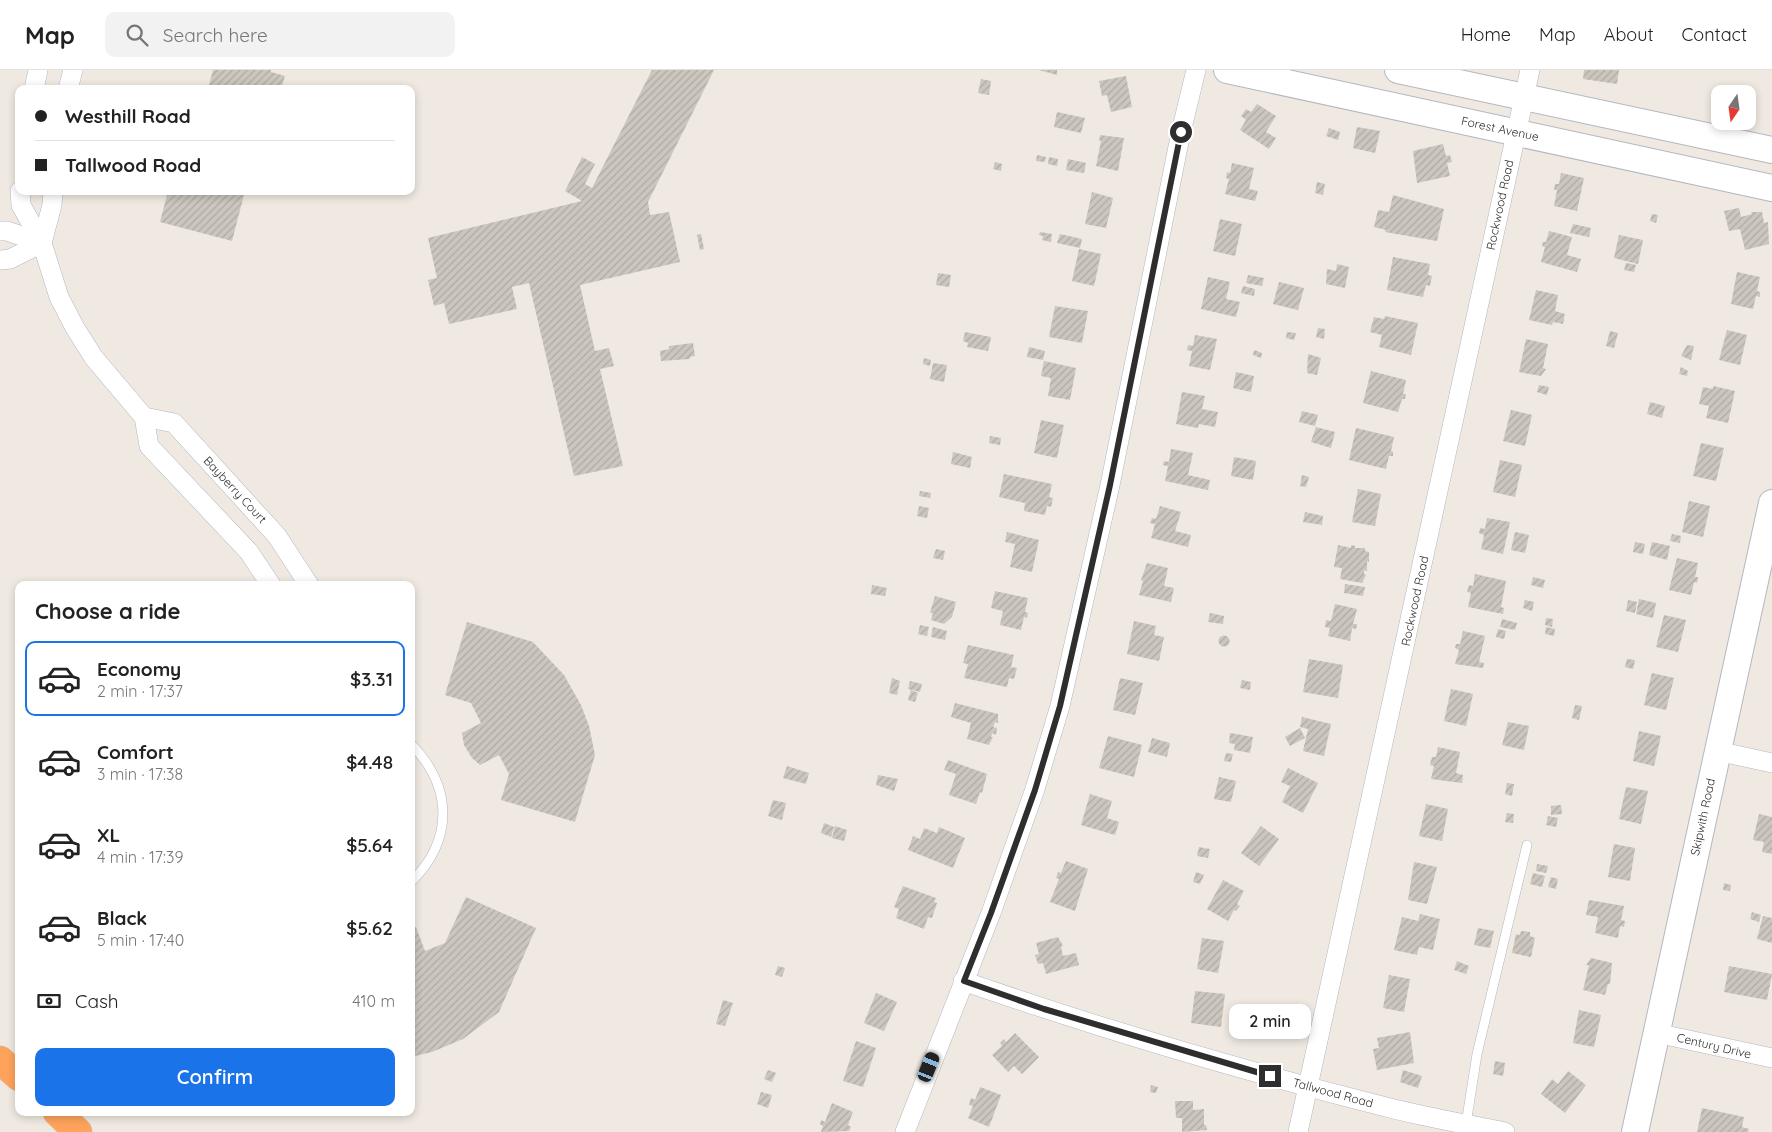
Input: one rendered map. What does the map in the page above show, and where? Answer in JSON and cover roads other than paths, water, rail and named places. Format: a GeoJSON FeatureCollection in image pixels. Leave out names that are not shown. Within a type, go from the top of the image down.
{"type":"FeatureCollection","features":[{"type":"Feature","properties":{"kind":"highway"},"geometry":{"type":"LineString","coordinates":[[0,1060],[15,1073]]}},
{"type":"Feature","properties":{"kind":"highway"},"geometry":{"type":"LineString","coordinates":[[61,1116],[78,1132]]}},
{"type":"Feature","properties":{"kind":"main road","name":"Forest Avenue"},"geometry":{"type":"LineString","coordinates":[[1227,70],[1772,188]]}},
{"type":"Feature","properties":{"kind":"main road"},"geometry":{"type":"LineString","coordinates":[[1398,70],[1772,150]]}},
{"type":"Feature","properties":{"kind":"main road","name":"Skipwith Road"},"geometry":{"type":"LineString","coordinates":[[1635,1132],[1772,503]]}},
{"type":"Feature","properties":{"kind":"street"},"geometry":{"type":"LineString","coordinates":[[35,85],[38,70]]}},
{"type":"Feature","properties":{"kind":"street"},"geometry":{"type":"LineString","coordinates":[[69,85],[73,70]]}},
{"type":"Feature","properties":{"kind":"street"},"geometry":{"type":"LineString","coordinates":[[905,1132],[991,913],[1035,790],[1060,706],[1110,485],[1181,132],[1196,70]]}},
{"type":"Feature","properties":{"kind":"street","name":"Rockwood Road"},"geometry":{"type":"LineString","coordinates":[[1298,1132],[1356,862],[1415,604],[1530,70]]}},
{"type":"Feature","properties":{"kind":"street"},"geometry":{"type":"LineString","coordinates":[[20,195],[21,205],[42,243],[60,296],[75,328],[94,358],[144,417],[149,446],[238,540],[267,581]]}},
{"type":"Feature","properties":{"kind":"street"},"geometry":{"type":"LineString","coordinates":[[0,260],[10,260],[42,243],[53,195]]}},
{"type":"Feature","properties":{"kind":"street"},"geometry":{"type":"LineString","coordinates":[[0,231],[7,231],[42,243]]}},
{"type":"Feature","properties":{"kind":"street","name":"Bayberry Court"},"geometry":{"type":"LineString","coordinates":[[144,417],[174,423],[278,536],[306,581]]}},
{"type":"Feature","properties":{"kind":"street"},"geometry":{"type":"LineString","coordinates":[[1717,751],[1772,763]]}},
{"type":"Feature","properties":{"kind":"street","name":"Tallwood Road"},"geometry":{"type":"LineString","coordinates":[[964,981],[1054,1012],[1308,1086],[1387,1107],[1505,1132]]}},
{"type":"Feature","properties":{"kind":"street","name":"Century Drive"},"geometry":{"type":"LineString","coordinates":[[1656,1033],[1772,1058]]}},
{"type":"Feature","properties":{"kind":"lane"},"geometry":{"type":"LineString","coordinates":[[415,749],[433,771],[440,787],[443,822],[433,855],[415,877]]}},
{"type":"Feature","properties":{"kind":"lane"},"geometry":{"type":"LineString","coordinates":[[1466,1124],[1477,1054],[1526,845]]}}]}
